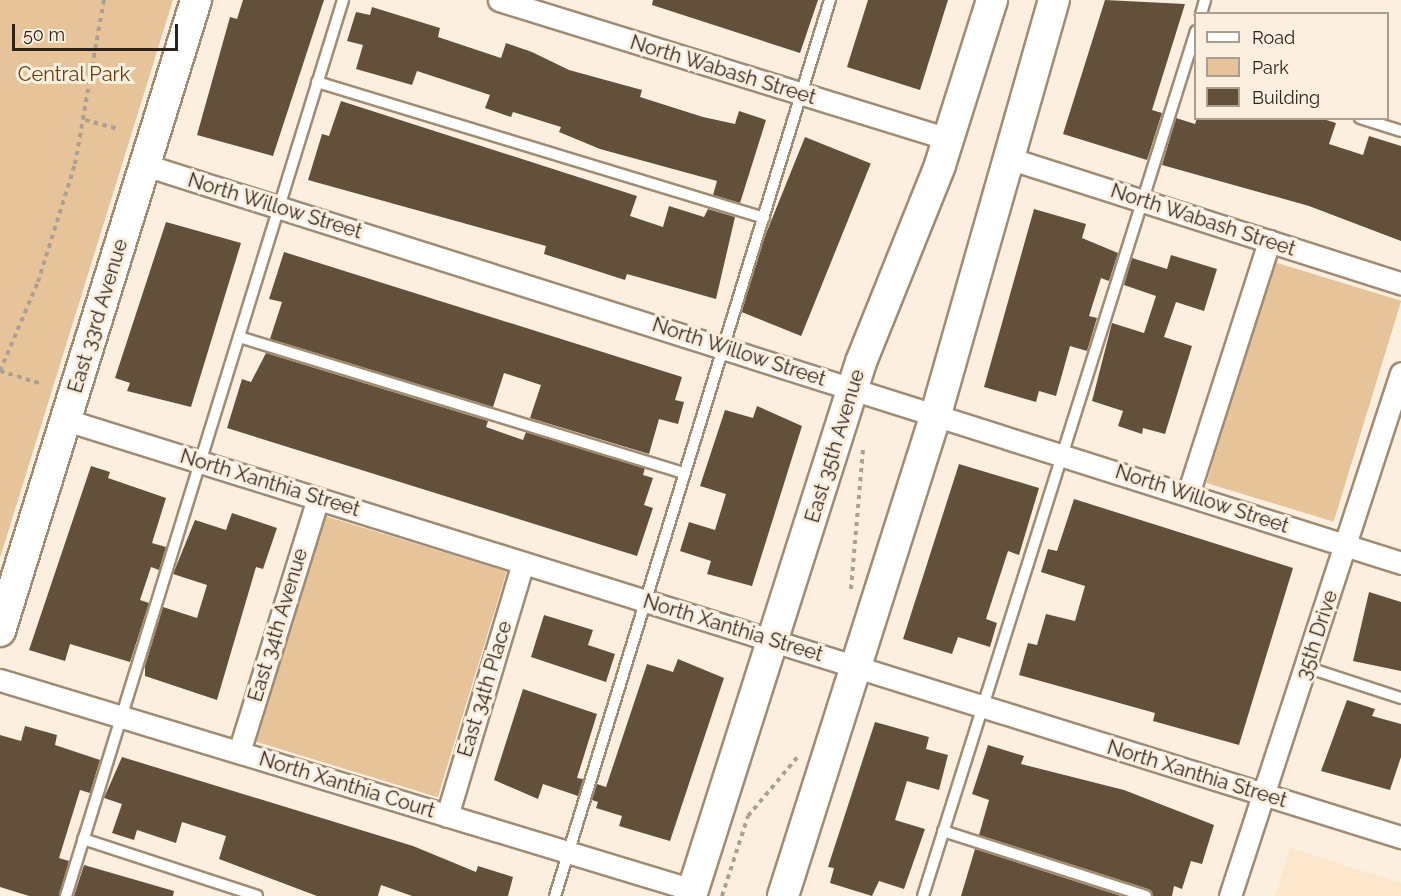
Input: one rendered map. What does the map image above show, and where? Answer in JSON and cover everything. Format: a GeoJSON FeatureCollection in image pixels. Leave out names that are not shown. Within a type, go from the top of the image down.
{"type":"FeatureCollection","features":[{"type":"Feature","properties":{"kind":"street","name":"East 33rd Avenue"},"geometry":{"type":"LineString","coordinates":[[0,632],[196,0]]}},
{"type":"Feature","properties":{"kind":"street","name":"North Wabash Street"},"geometry":{"type":"LineString","coordinates":[[499,0],[948,139]]}},
{"type":"Feature","properties":{"kind":"street","name":"East 35th Avenue"},"geometry":{"type":"LineString","coordinates":[[702,894],[774,641],[852,389],[948,139],[992,0]]}},
{"type":"Feature","properties":{"kind":"street"},"geometry":{"type":"LineString","coordinates":[[783,896],[936,414],[1005,157],[1054,0]]}},
{"type":"Feature","properties":{"kind":"street","name":"North Wabash Street"},"geometry":{"type":"LineString","coordinates":[[1005,157],[1401,283]]}},
{"type":"Feature","properties":{"kind":"street","name":"North Willow Street"},"geometry":{"type":"LineString","coordinates":[[145,165],[724,346],[852,389],[1401,563]]}},
{"type":"Feature","properties":{"kind":"street"},"geometry":{"type":"LineString","coordinates":[[1188,494],[1269,241]]}},
{"type":"Feature","properties":{"kind":"street","name":"35th Drive"},"geometry":{"type":"LineString","coordinates":[[1230,896],[1265,795],[1401,373]]}},
{"type":"Feature","properties":{"kind":"street","name":"North Xanthia Street"},"geometry":{"type":"LineString","coordinates":[[66,420],[1401,837]]}},
{"type":"Feature","properties":{"kind":"street","name":"East 34th Avenue"},"geometry":{"type":"LineString","coordinates":[[238,752],[318,499]]}},
{"type":"Feature","properties":{"kind":"street","name":"East 34th Place"},"geometry":{"type":"LineString","coordinates":[[447,816],[523,563]]}},
{"type":"Feature","properties":{"kind":"street","name":"North Xanthia Court"},"geometry":{"type":"LineString","coordinates":[[0,680],[702,894]]}},
{"type":"Feature","properties":{"kind":"lane"},"geometry":{"type":"LineString","coordinates":[[66,896],[343,0]]}},
{"type":"Feature","properties":{"kind":"lane"},"geometry":{"type":"LineString","coordinates":[[555,896],[830,0]]}},
{"type":"Feature","properties":{"kind":"lane"},"geometry":{"type":"LineString","coordinates":[[923,896],[1142,201],[1190,65],[1194,42]]}},
{"type":"Feature","properties":{"kind":"lane"},"geometry":{"type":"LineString","coordinates":[[317,82],[764,218]]}},
{"type":"Feature","properties":{"kind":"lane"},"geometry":{"type":"LineString","coordinates":[[1366,120],[1401,131]]}},
{"type":"Feature","properties":{"kind":"lane"},"geometry":{"type":"LineString","coordinates":[[239,337],[685,473]]}},
{"type":"Feature","properties":{"kind":"lane"},"geometry":{"type":"LineString","coordinates":[[1306,668],[1401,698]]}},
{"type":"Feature","properties":{"kind":"lane"},"geometry":{"type":"LineString","coordinates":[[943,831],[1146,896]]}},
{"type":"Feature","properties":{"kind":"lane"},"geometry":{"type":"LineString","coordinates":[[83,840],[257,896]]}},
{"type":"Feature","properties":{"kind":"path"},"geometry":{"type":"LineString","coordinates":[[39,383],[0,371],[58,223],[85,120],[104,0]]}},
{"type":"Feature","properties":{"kind":"path"},"geometry":{"type":"LineString","coordinates":[[85,120],[118,129]]}},
{"type":"Feature","properties":{"kind":"path"},"geometry":{"type":"LineString","coordinates":[[850,592],[864,444]]}},
{"type":"Feature","properties":{"kind":"path"},"geometry":{"type":"LineString","coordinates":[[702,894],[748,816],[803,746]]}},
{"type":"Feature","properties":{"kind":"shaded area"},"geometry":{"type":"Polygon","coordinates":[[[1290,848],[1401,883],[1401,896],[1275,896],[1290,848]]]}},
{"type":"Feature","properties":{"kind":"green space","name":"Central Park"},"geometry":{"type":"Polygon","coordinates":[[[0,0],[173,0],[0,558],[0,0]]]}},
{"type":"Feature","properties":{"kind":"green space"},"geometry":{"type":"Polygon","coordinates":[[[1274,262],[1401,301],[1334,522],[1206,483],[1274,262]]]}},
{"type":"Feature","properties":{"kind":"green space"},"geometry":{"type":"Polygon","coordinates":[[[325,516],[507,572],[438,797],[256,742],[325,516]]]}},
{"type":"Feature","properties":{"kind":"building"},"geometry":{"type":"Polygon","coordinates":[[[243,0],[324,0],[273,156],[197,135],[230,17],[237,19],[243,0]]]}},
{"type":"Feature","properties":{"kind":"building"},"geometry":{"type":"Polygon","coordinates":[[[653,0],[818,0],[800,53],[652,5],[653,0]]]}},
{"type":"Feature","properties":{"kind":"building"},"geometry":{"type":"Polygon","coordinates":[[[868,0],[948,0],[920,90],[847,67],[868,0]]]}},
{"type":"Feature","properties":{"kind":"building"},"geometry":{"type":"Polygon","coordinates":[[[1105,0],[1185,4],[1152,110],[1162,113],[1147,160],[1063,134],[1105,0]]]}},
{"type":"Feature","properties":{"kind":"building"},"geometry":{"type":"Polygon","coordinates":[[[372,7],[440,28],[438,37],[501,58],[506,43],[532,52],[569,70],[642,90],[640,97],[703,117],[735,124],[739,111],[766,120],[740,203],[713,195],[717,181],[600,149],[559,132],[561,127],[513,112],[511,117],[485,108],[490,95],[417,71],[412,85],[356,69],[363,45],[347,41],[356,12],[370,15],[372,7]]]}},
{"type":"Feature","properties":{"kind":"building"},"geometry":{"type":"Polygon","coordinates":[[[341,101],[637,196],[630,216],[663,227],[669,206],[704,217],[708,209],[735,217],[716,299],[627,274],[625,280],[544,254],[546,246],[308,180],[322,134],[329,136],[341,101]]]}},
{"type":"Feature","properties":{"kind":"building"},"geometry":{"type":"Polygon","coordinates":[[[1176,118],[1195,124],[1196,120],[1326,120],[1336,123],[1329,144],[1363,155],[1369,136],[1401,146],[1401,241],[1309,206],[1162,165],[1176,118]]]}},
{"type":"Feature","properties":{"kind":"building"},"geometry":{"type":"Polygon","coordinates":[[[805,137],[871,164],[801,336],[735,309],[805,137]]]}},
{"type":"Feature","properties":{"kind":"building"},"geometry":{"type":"Polygon","coordinates":[[[1034,209],[1086,224],[1082,238],[1118,253],[1109,281],[1101,278],[1089,316],[1097,318],[1087,351],[1070,346],[1056,396],[1039,391],[1036,402],[984,387],[1034,209]]]}},
{"type":"Feature","properties":{"kind":"building"},"geometry":{"type":"Polygon","coordinates":[[[166,222],[241,243],[191,407],[127,391],[130,383],[115,378],[166,222]]]}},
{"type":"Feature","properties":{"kind":"building"},"geometry":{"type":"Polygon","coordinates":[[[284,252],[682,377],[675,400],[684,402],[678,424],[659,419],[649,454],[530,418],[541,385],[504,373],[493,407],[270,339],[282,302],[269,299],[284,252]]]}},
{"type":"Feature","properties":{"kind":"building"},"geometry":{"type":"Polygon","coordinates":[[[1171,255],[1217,269],[1204,311],[1176,302],[1164,337],[1192,346],[1165,434],[1143,428],[1142,434],[1118,426],[1123,411],[1092,401],[1112,323],[1144,333],[1156,296],[1124,285],[1132,258],[1167,269],[1171,255]]]}},
{"type":"Feature","properties":{"kind":"building"},"geometry":{"type":"Polygon","coordinates":[[[266,353],[488,421],[486,427],[523,440],[526,432],[645,468],[643,475],[653,478],[644,505],[653,508],[637,556],[227,428],[242,379],[251,382],[266,353]]]}},
{"type":"Feature","properties":{"kind":"building"},"geometry":{"type":"Polygon","coordinates":[[[757,406],[802,426],[752,586],[707,574],[711,561],[680,551],[689,522],[715,530],[726,494],[700,486],[725,410],[753,418],[757,406]]]}},
{"type":"Feature","properties":{"kind":"building"},"geometry":{"type":"Polygon","coordinates":[[[959,464],[1039,488],[1019,555],[1008,551],[986,619],[997,623],[990,647],[958,637],[952,654],[903,639],[959,464]]]}},
{"type":"Feature","properties":{"kind":"building"},"geometry":{"type":"Polygon","coordinates":[[[91,466],[110,472],[108,478],[166,498],[152,543],[166,547],[159,570],[151,567],[140,600],[149,603],[130,662],[70,644],[65,661],[29,650],[91,466]]]}},
{"type":"Feature","properties":{"kind":"building"},"geometry":{"type":"Polygon","coordinates":[[[1074,499],[1293,568],[1239,745],[1153,721],[1155,713],[1019,675],[1028,643],[1037,645],[1046,614],[1075,621],[1085,586],[1041,572],[1048,549],[1057,551],[1074,499]]]}},
{"type":"Feature","properties":{"kind":"building"},"geometry":{"type":"Polygon","coordinates":[[[232,513],[277,528],[263,569],[256,567],[217,700],[145,676],[145,666],[163,607],[197,618],[207,585],[173,574],[195,520],[226,530],[232,513]]]}},
{"type":"Feature","properties":{"kind":"building"},"geometry":{"type":"Polygon","coordinates":[[[1369,592],[1401,602],[1401,671],[1353,661],[1369,592]]]}},
{"type":"Feature","properties":{"kind":"building"},"geometry":{"type":"Polygon","coordinates":[[[544,615],[593,630],[588,645],[615,654],[606,682],[531,657],[544,615]]]}},
{"type":"Feature","properties":{"kind":"building"},"geometry":{"type":"Polygon","coordinates":[[[678,659],[724,678],[670,841],[619,826],[622,816],[596,808],[598,802],[592,800],[597,784],[606,787],[647,664],[673,672],[678,659]]]}},
{"type":"Feature","properties":{"kind":"building"},"geometry":{"type":"Polygon","coordinates":[[[523,689],[597,714],[577,778],[583,779],[578,796],[543,784],[538,799],[494,780],[523,689]]]}},
{"type":"Feature","properties":{"kind":"building"},"geometry":{"type":"Polygon","coordinates":[[[1347,700],[1375,709],[1372,716],[1401,724],[1401,757],[1390,790],[1321,771],[1347,700]]]}},
{"type":"Feature","properties":{"kind":"building"},"geometry":{"type":"Polygon","coordinates":[[[875,722],[929,737],[926,749],[948,755],[939,790],[907,781],[895,820],[925,829],[904,889],[879,881],[872,896],[830,883],[834,868],[828,867],[875,722]]]}},
{"type":"Feature","properties":{"kind":"building"},"geometry":{"type":"Polygon","coordinates":[[[25,726],[57,735],[55,745],[100,760],[90,793],[80,790],[59,858],[69,861],[59,896],[29,896],[0,887],[0,735],[21,741],[25,726]]]}},
{"type":"Feature","properties":{"kind":"building"},"geometry":{"type":"Polygon","coordinates":[[[988,745],[1024,756],[1021,764],[1124,790],[1214,825],[1202,864],[1191,861],[1182,889],[1174,886],[1172,896],[1153,896],[1148,889],[979,835],[989,800],[972,794],[988,745]]]}},
{"type":"Feature","properties":{"kind":"building"},"geometry":{"type":"Polygon","coordinates":[[[122,757],[413,846],[476,872],[478,866],[513,877],[508,896],[412,896],[381,885],[378,896],[317,896],[219,859],[226,836],[182,822],[176,843],[137,830],[134,840],[112,833],[122,804],[104,798],[122,757]]]}},
{"type":"Feature","properties":{"kind":"building"},"geometry":{"type":"Polygon","coordinates":[[[975,849],[1121,896],[961,896],[975,849]]]}},
{"type":"Feature","properties":{"kind":"building"},"geometry":{"type":"Polygon","coordinates":[[[84,865],[174,891],[173,896],[74,896],[84,865]]]}}]}
